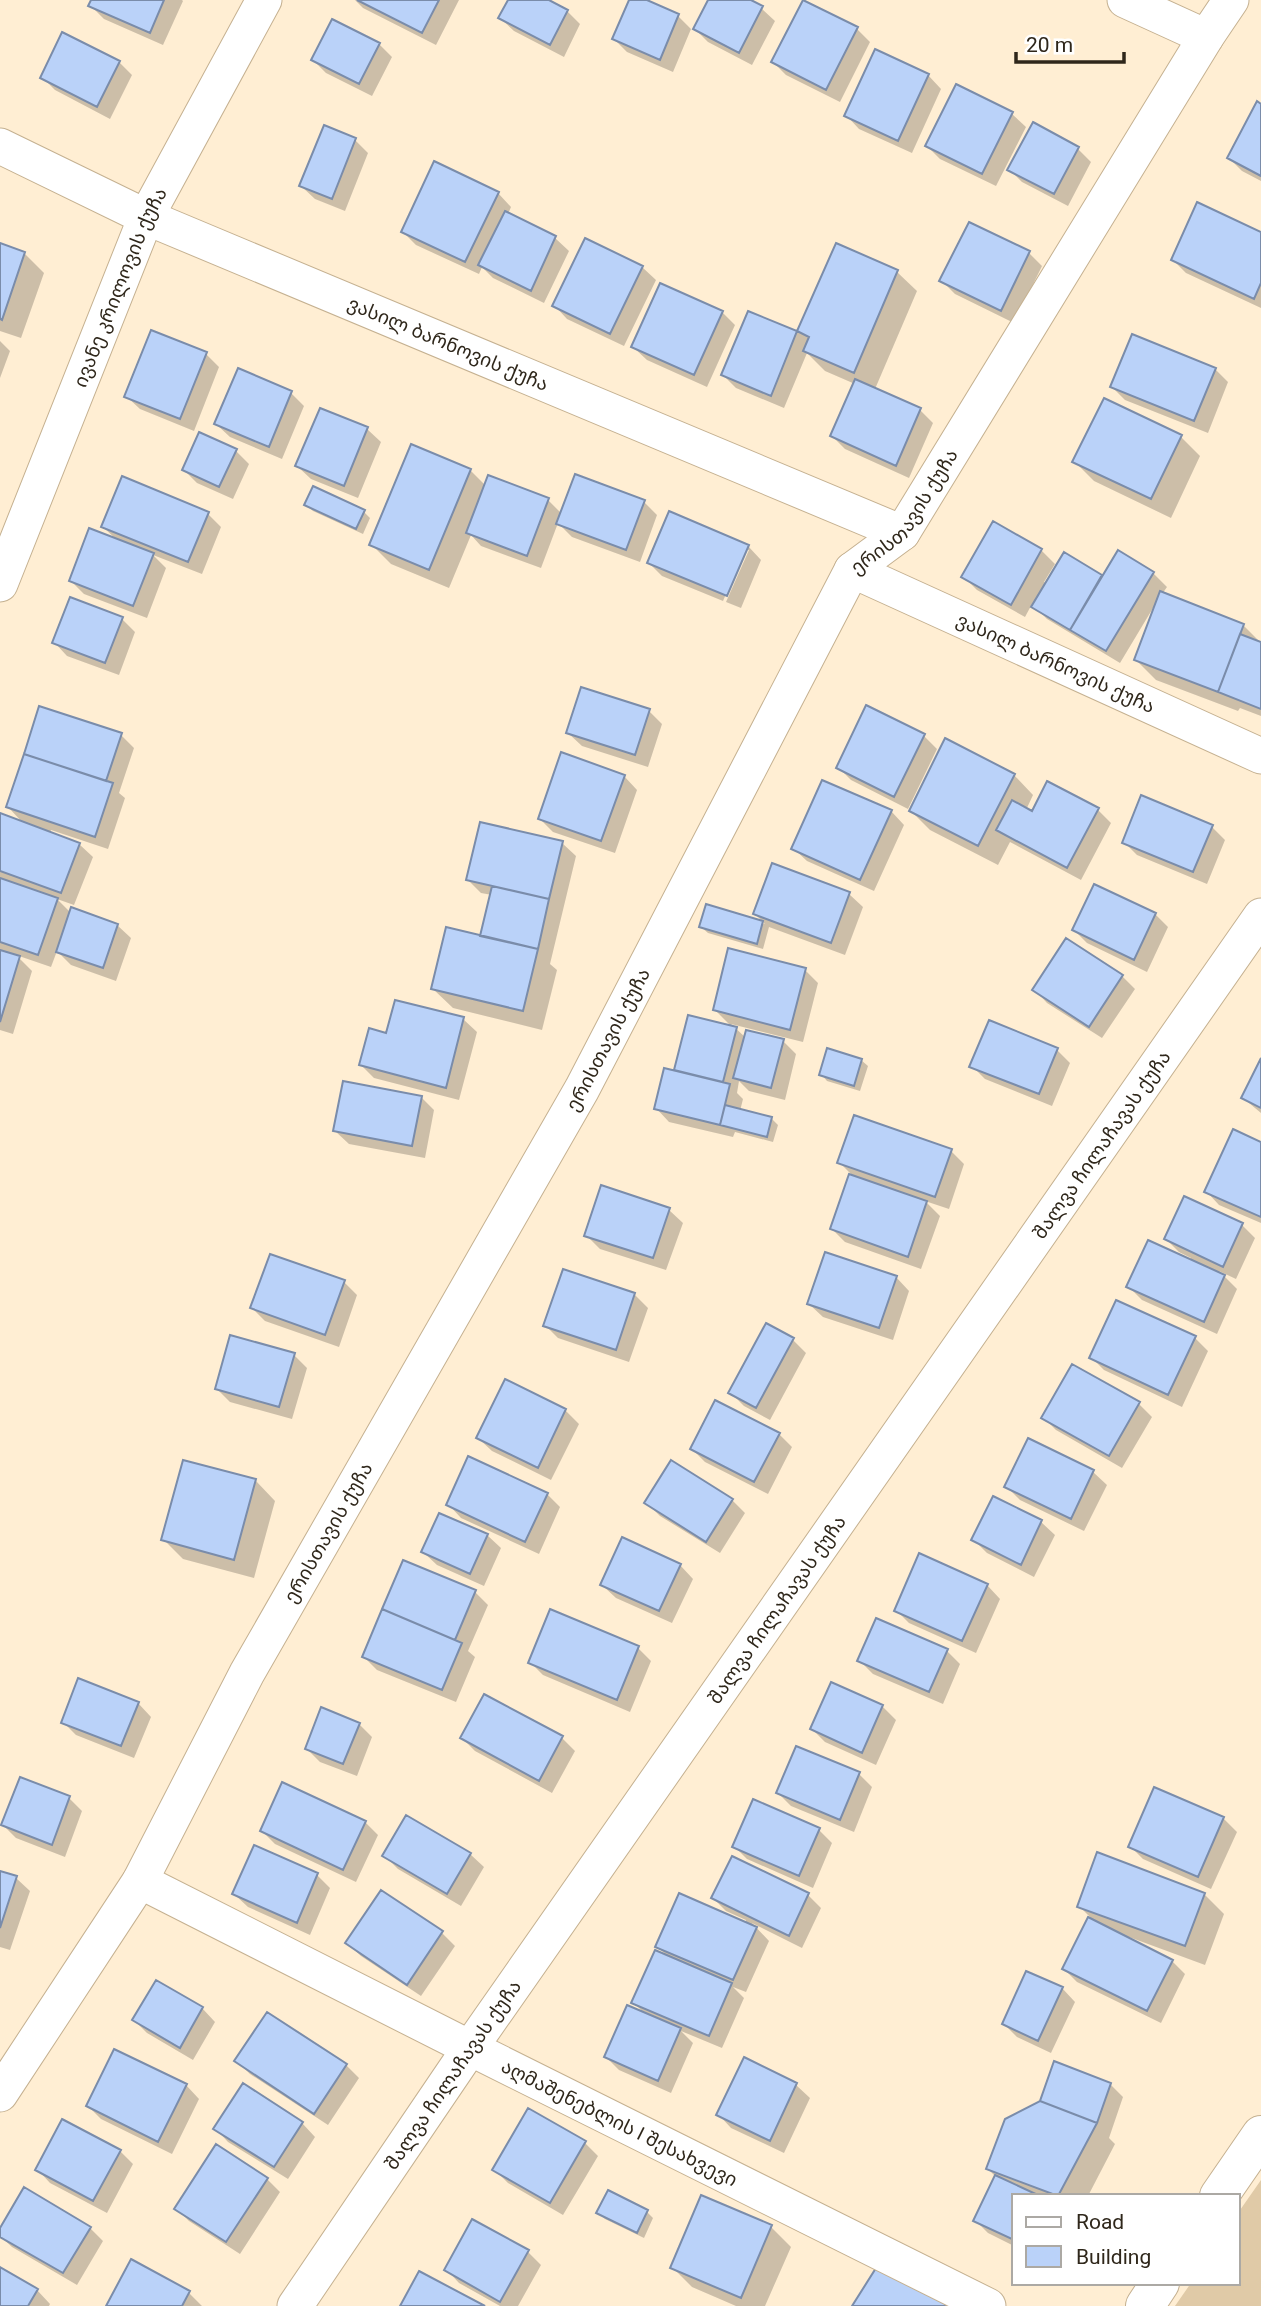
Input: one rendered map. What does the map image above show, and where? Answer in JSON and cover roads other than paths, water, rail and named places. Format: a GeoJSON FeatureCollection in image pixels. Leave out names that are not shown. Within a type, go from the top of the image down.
{"type":"FeatureCollection","features":[{"type":"Feature","properties":{"kind":"highway"},"geometry":{"type":"LineString","coordinates":[[1220,2194],[1261,2134]]}},
{"type":"Feature","properties":{"kind":"highway"},"geometry":{"type":"LineString","coordinates":[[1144,2306],[1159,2285]]}},
{"type":"Feature","properties":{"kind":"street","name":"ივანე კრილოვის ქუჩა"},"geometry":{"type":"LineString","coordinates":[[0,584],[146,217],[264,0]]}},
{"type":"Feature","properties":{"kind":"street"},"geometry":{"type":"LineString","coordinates":[[1125,0],[1206,37]]}},
{"type":"Feature","properties":{"kind":"street","name":"ერისთავის ქუჩა"},"geometry":{"type":"LineString","coordinates":[[0,2094],[139,1881],[247,1673],[582,1089],[852,570],[902,533],[1231,0]]}},
{"type":"Feature","properties":{"kind":"street","name":"ვასილ ბარნოვის ქუჩა"},"geometry":{"type":"LineString","coordinates":[[0,146],[146,217],[902,533]]}},
{"type":"Feature","properties":{"kind":"street","name":"ვასილ ბარნოვის ქუჩა"},"geometry":{"type":"LineString","coordinates":[[852,570],[1261,756]]}},
{"type":"Feature","properties":{"kind":"street","name":"შალვა ჩილაჩავას ქუჩა"},"geometry":{"type":"LineString","coordinates":[[295,2306],[470,2048],[1261,916]]}},
{"type":"Feature","properties":{"kind":"street","name":"აღმაშენებლის I შესახვევი"},"geometry":{"type":"LineString","coordinates":[[139,1881],[988,2306]]}}]}
